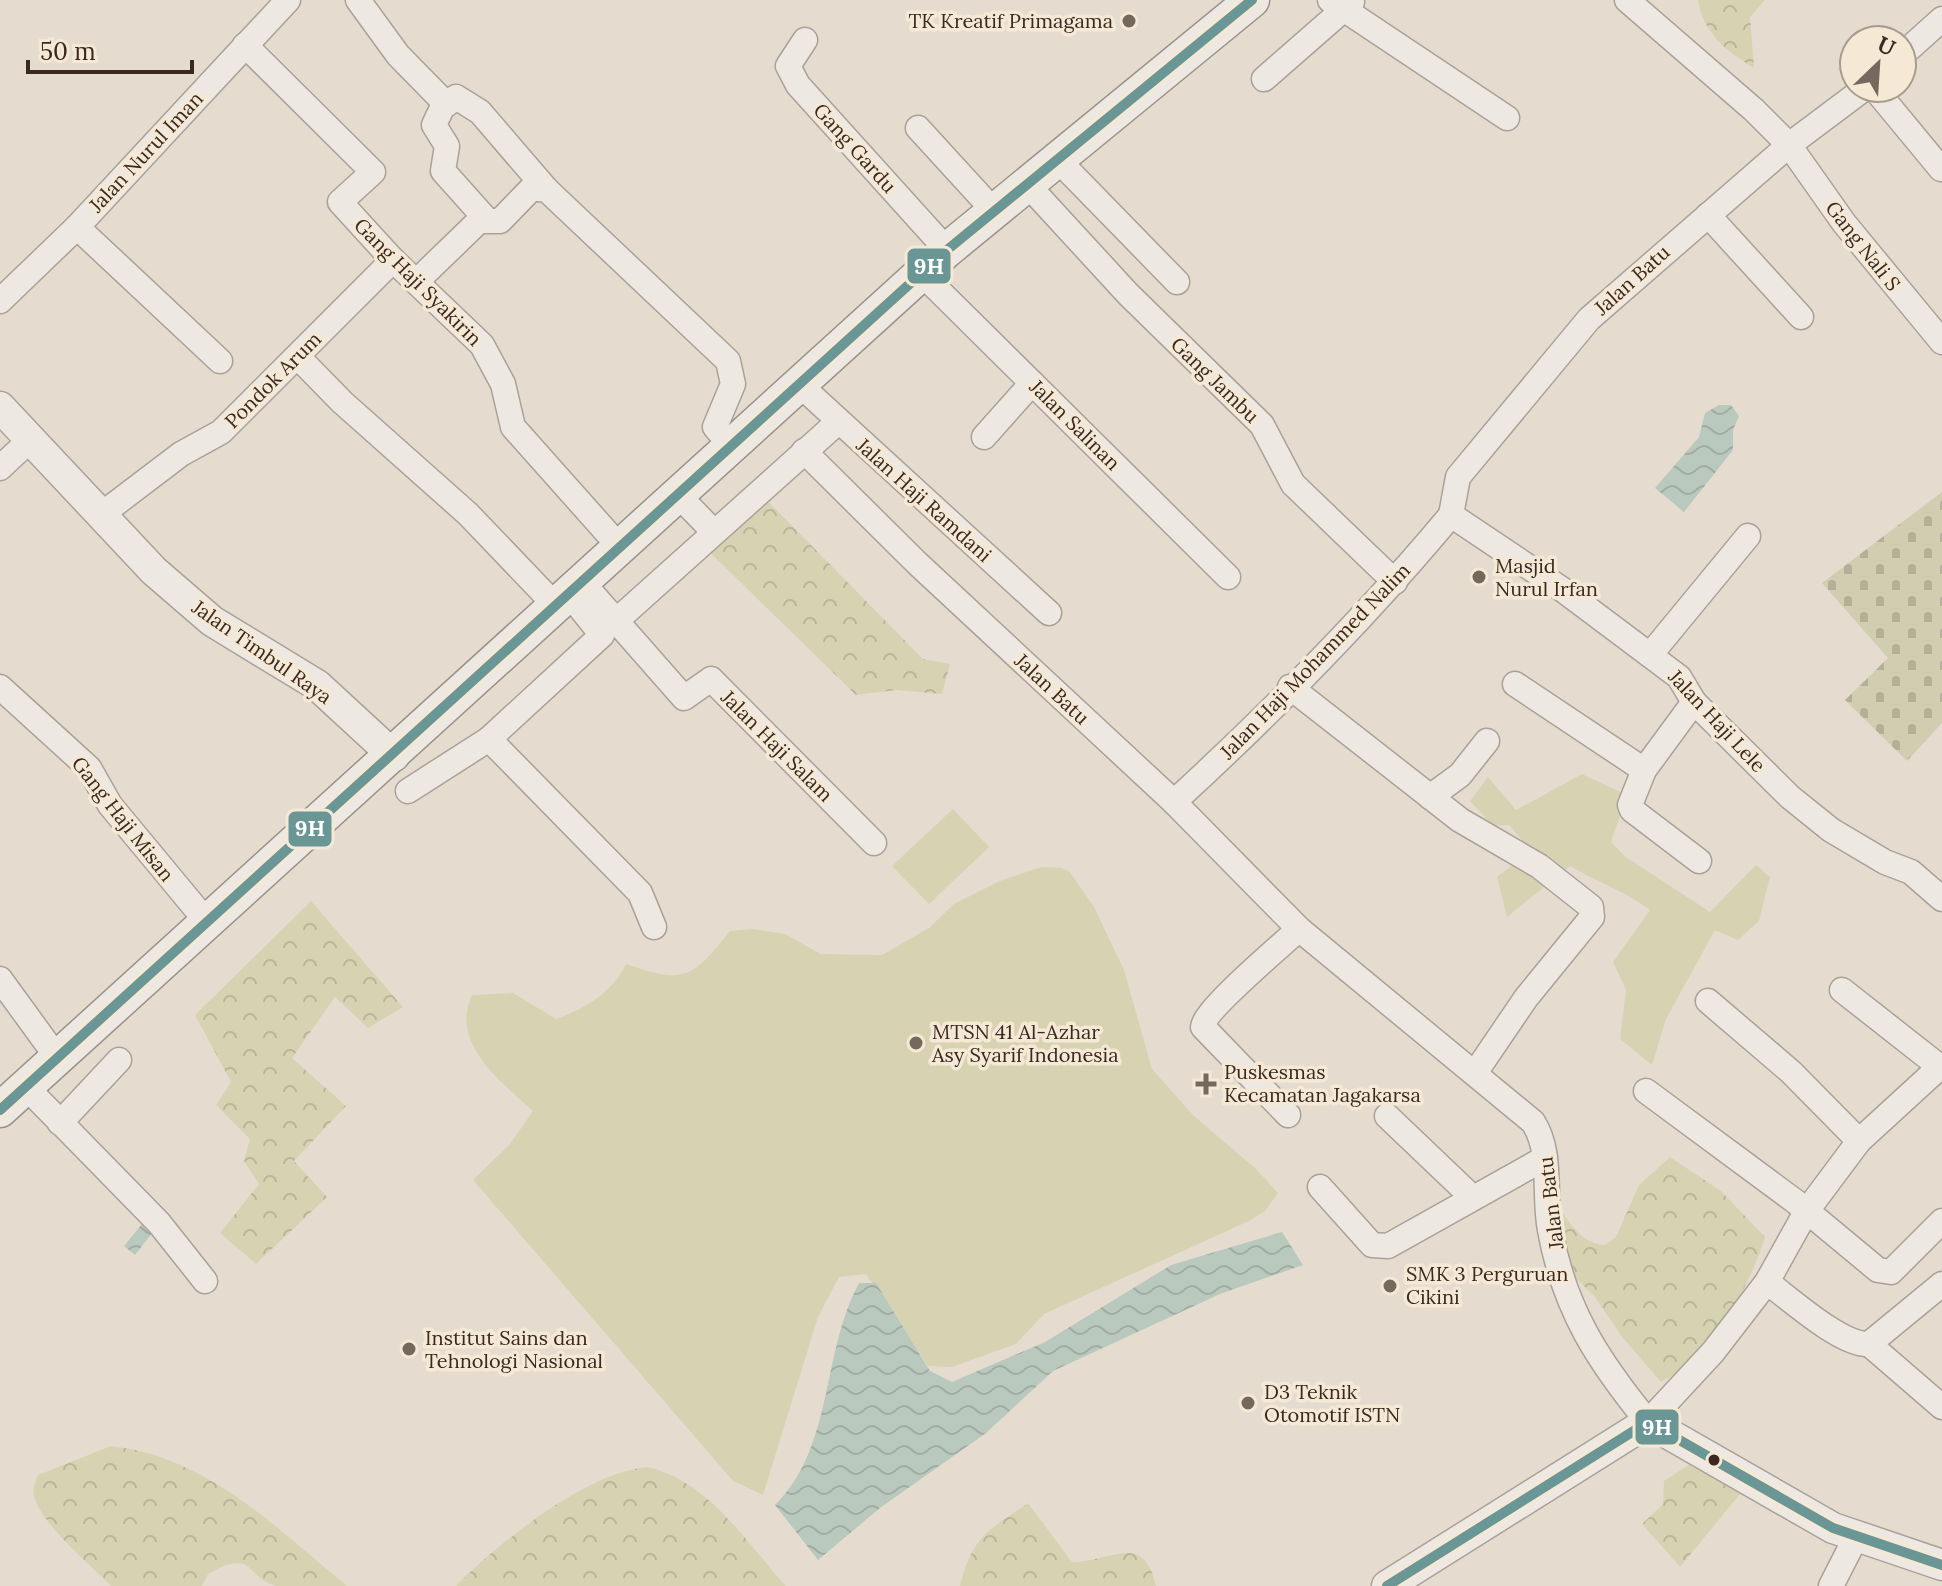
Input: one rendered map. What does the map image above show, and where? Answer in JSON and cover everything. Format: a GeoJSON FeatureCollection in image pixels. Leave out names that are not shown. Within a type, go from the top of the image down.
{"type":"FeatureCollection","features":[{"type":"Feature","properties":{"kind":"main road"},"geometry":{"type":"LineString","coordinates":[[0,1110],[29,1089],[207,922],[394,756],[591,610],[618,545],[697,514],[732,447],[822,407],[947,250],[993,210],[1036,194],[1067,170],[1252,0]]}},
{"type":"Feature","properties":{"kind":"street","name":"Jalan Nurul Iman"},"geometry":{"type":"LineString","coordinates":[[0,301],[77,227],[288,0]]}},
{"type":"Feature","properties":{"kind":"street"},"geometry":{"type":"LineString","coordinates":[[358,0],[398,55],[446,104]]}},
{"type":"Feature","properties":{"kind":"street"},"geometry":{"type":"LineString","coordinates":[[1627,0],[1754,110],[1789,145]]}},
{"type":"Feature","properties":{"kind":"street"},"geometry":{"type":"LineString","coordinates":[[1264,79],[1342,4],[1507,118]]}},
{"type":"Feature","properties":{"kind":"street"},"geometry":{"type":"LineString","coordinates":[[1918,41],[1942,19]]}},
{"type":"Feature","properties":{"kind":"street","name":"Gang Gardu"},"geometry":{"type":"LineString","coordinates":[[805,40],[788,66],[798,85],[947,250]]}},
{"type":"Feature","properties":{"kind":"street","name":"Gang Haji Syakirin"},"geometry":{"type":"LineString","coordinates":[[245,45],[373,172],[340,202],[393,260],[482,345],[503,384],[513,427],[618,545]]}},
{"type":"Feature","properties":{"kind":"street"},"geometry":{"type":"LineString","coordinates":[[547,190],[532,188],[500,221],[485,218],[443,171],[447,146],[434,125],[446,104],[456,97],[472,104],[547,190],[725,357],[734,379],[715,427],[732,447]]}},
{"type":"Feature","properties":{"kind":"street","name":"Jalan Batu"},"geometry":{"type":"LineString","coordinates":[[1451,515],[1458,477],[1543,369],[1589,319],[1789,145],[1844,104]]}},
{"type":"Feature","properties":{"kind":"street"},"geometry":{"type":"LineString","coordinates":[[1887,104],[1941,169]]}},
{"type":"Feature","properties":{"kind":"street"},"geometry":{"type":"LineString","coordinates":[[918,128],[993,210]]}},
{"type":"Feature","properties":{"kind":"street","name":"Gang Nali S"},"geometry":{"type":"LineString","coordinates":[[1789,145],[1844,223],[1942,342]]}},
{"type":"Feature","properties":{"kind":"street"},"geometry":{"type":"LineString","coordinates":[[1067,170],[1177,282]]}},
{"type":"Feature","properties":{"kind":"street","name":"Gang Jambu"},"geometry":{"type":"LineString","coordinates":[[1036,194],[1128,294],[1262,425],[1293,484],[1395,582]]}},
{"type":"Feature","properties":{"kind":"street"},"geometry":{"type":"LineString","coordinates":[[1708,215],[1801,317]]}},
{"type":"Feature","properties":{"kind":"street"},"geometry":{"type":"LineString","coordinates":[[417,281],[485,218]]}},
{"type":"Feature","properties":{"kind":"street"},"geometry":{"type":"LineString","coordinates":[[77,227],[220,361]]}},
{"type":"Feature","properties":{"kind":"street","name":"Pondok Arum"},"geometry":{"type":"LineString","coordinates":[[102,514],[181,454],[221,432],[393,260]]}},
{"type":"Feature","properties":{"kind":"street","name":"Jalan Salinan"},"geometry":{"type":"LineString","coordinates":[[925,278],[1228,577]]}},
{"type":"Feature","properties":{"kind":"street"},"geometry":{"type":"LineString","coordinates":[[298,357],[342,402],[468,514],[591,610]]}},
{"type":"Feature","properties":{"kind":"street"},"geometry":{"type":"LineString","coordinates":[[984,437],[1032,383]]}},
{"type":"Feature","properties":{"kind":"street","name":"Jalan Timbul Raya"},"geometry":{"type":"LineString","coordinates":[[0,407],[154,571],[200,611],[317,685],[394,756]]}},
{"type":"Feature","properties":{"kind":"street"},"geometry":{"type":"LineString","coordinates":[[408,791],[489,739],[591,610],[697,514],[804,451],[822,407]]}},
{"type":"Feature","properties":{"kind":"street","name":"Jalan Haji Ramdani"},"geometry":{"type":"LineString","coordinates":[[822,407],[1049,613]]}},
{"type":"Feature","properties":{"kind":"street"},"geometry":{"type":"LineString","coordinates":[[0,468],[31,439]]}},
{"type":"Feature","properties":{"kind":"street","name":"Jalan Batu"},"geometry":{"type":"LineString","coordinates":[[804,451],[918,564],[1174,802],[1299,929],[1533,1122],[1543,1137],[1550,1229],[1576,1318],[1603,1367],[1648,1422]]}},
{"type":"Feature","properties":{"kind":"street","name":"Jalan Haji Mohammed Nalim"},"geometry":{"type":"LineString","coordinates":[[1174,802],[1246,736],[1290,687],[1395,582],[1451,515]]}},
{"type":"Feature","properties":{"kind":"street","name":"Jalan Haji Lele"},"geometry":{"type":"LineString","coordinates":[[1451,515],[1563,590],[1679,677],[1694,702],[1790,797],[1831,830],[1885,862],[1911,872],[1942,899]]}},
{"type":"Feature","properties":{"kind":"street"},"geometry":{"type":"LineString","coordinates":[[1650,655],[1748,536]]}},
{"type":"Feature","properties":{"kind":"street","name":"Jalan Haji Salam"},"geometry":{"type":"LineString","coordinates":[[591,610],[684,698],[711,679],[874,843]]}},
{"type":"Feature","properties":{"kind":"street"},"geometry":{"type":"LineString","coordinates":[[1515,684],[1644,770]]}},
{"type":"Feature","properties":{"kind":"street","name":"Gang Haji Misan"},"geometry":{"type":"LineString","coordinates":[[0,687],[89,768],[110,805],[207,922]]}},
{"type":"Feature","properties":{"kind":"street"},"geometry":{"type":"LineString","coordinates":[[1290,687],[1460,820],[1539,866],[1586,900],[1594,912],[1526,998],[1475,1073]]}},
{"type":"Feature","properties":{"kind":"street"},"geometry":{"type":"LineString","coordinates":[[1694,702],[1644,770],[1632,794],[1632,810],[1699,861]]}},
{"type":"Feature","properties":{"kind":"street"},"geometry":{"type":"LineString","coordinates":[[489,739],[640,893],[654,927]]}},
{"type":"Feature","properties":{"kind":"street"},"geometry":{"type":"LineString","coordinates":[[1430,797],[1460,775],[1487,741]]}},
{"type":"Feature","properties":{"kind":"street"},"geometry":{"type":"LineString","coordinates":[[1288,1115],[1203,1027],[1203,1021],[1299,929]]}},
{"type":"Feature","properties":{"kind":"street"},"geometry":{"type":"LineString","coordinates":[[0,979],[71,1048],[108,1068],[56,1119]]}},
{"type":"Feature","properties":{"kind":"street"},"geometry":{"type":"LineString","coordinates":[[1387,1586],[1648,1422],[1713,1352],[1767,1282],[1806,1212],[1859,1141],[1941,1066],[1842,990]]}},
{"type":"Feature","properties":{"kind":"street"},"geometry":{"type":"LineString","coordinates":[[1708,1001],[1791,1072],[1859,1141]]}},
{"type":"Feature","properties":{"kind":"street"},"geometry":{"type":"LineString","coordinates":[[29,1089],[159,1223],[205,1281]]}},
{"type":"Feature","properties":{"kind":"street"},"geometry":{"type":"LineString","coordinates":[[1646,1091],[1884,1272],[1897,1267],[1942,1221]]}},
{"type":"Feature","properties":{"kind":"street"},"geometry":{"type":"LineString","coordinates":[[1387,1116],[1473,1198]]}},
{"type":"Feature","properties":{"kind":"street"},"geometry":{"type":"LineString","coordinates":[[1320,1187],[1372,1245],[1388,1246],[1545,1158]]}},
{"type":"Feature","properties":{"kind":"street"},"geometry":{"type":"LineString","coordinates":[[1767,1282],[1842,1336],[1869,1344],[1942,1407]]}},
{"type":"Feature","properties":{"kind":"street"},"geometry":{"type":"LineString","coordinates":[[1869,1344],[1942,1284]]}},
{"type":"Feature","properties":{"kind":"street"},"geometry":{"type":"LineString","coordinates":[[1648,1422],[1833,1528],[1942,1565]]}},
{"type":"Feature","properties":{"kind":"street"},"geometry":{"type":"LineString","coordinates":[[1831,1586],[1857,1535]]}},
{"type":"Feature","properties":{"kind":"green space"},"geometry":{"type":"Polygon","coordinates":[[[1698,0],[1765,0],[1750,17],[1754,68],[1711,32],[1698,0]]]}},
{"type":"Feature","properties":{"kind":"green space"},"geometry":{"type":"Polygon","coordinates":[[[752,485],[923,659],[950,664],[942,694],[896,690],[856,695],[694,537],[752,485]]]}},
{"type":"Feature","properties":{"kind":"green space"},"geometry":{"type":"Polygon","coordinates":[[[1942,492],[1942,723],[1907,761],[1845,700],[1888,658],[1822,583],[1942,492]]]}},
{"type":"Feature","properties":{"kind":"green space"},"geometry":{"type":"Polygon","coordinates":[[[1582,774],[1627,795],[1611,842],[1626,857],[1710,912],[1756,865],[1770,877],[1759,921],[1738,940],[1715,930],[1666,1019],[1652,1065],[1620,1039],[1626,990],[1613,962],[1650,910],[1570,866],[1507,917],[1497,877],[1531,851],[1509,825],[1493,826],[1470,801],[1488,777],[1516,810],[1582,774]]]}},
{"type":"Feature","properties":{"kind":"green space"},"geometry":{"type":"Polygon","coordinates":[[[953,809],[989,847],[929,904],[892,866],[953,809]]]}},
{"type":"Feature","properties":{"kind":"green space"},"geometry":{"type":"Polygon","coordinates":[[[1041,867],[1061,868],[1070,872],[1094,907],[1124,970],[1152,1069],[1194,1116],[1255,1168],[1278,1193],[1265,1211],[1249,1221],[1044,1314],[1016,1344],[952,1367],[928,1366],[866,1274],[839,1277],[818,1317],[763,1495],[733,1481],[473,1180],[510,1144],[533,1111],[494,1074],[473,1045],[467,1029],[472,995],[513,993],[556,1019],[578,1010],[606,991],[626,964],[646,971],[675,975],[696,968],[730,931],[752,929],[785,934],[821,954],[882,955],[929,928],[954,904],[1000,881],[1041,867]]]}},
{"type":"Feature","properties":{"kind":"green space"},"geometry":{"type":"Polygon","coordinates":[[[311,901],[403,1007],[368,1028],[335,997],[292,1058],[346,1106],[294,1161],[327,1197],[256,1264],[220,1233],[259,1184],[244,1161],[250,1139],[216,1105],[231,1082],[195,1015],[311,901]]]}},
{"type":"Feature","properties":{"kind":"green space"},"geometry":{"type":"Polygon","coordinates":[[[1670,1157],[1721,1191],[1765,1237],[1745,1286],[1714,1338],[1689,1365],[1661,1382],[1623,1338],[1594,1296],[1565,1267],[1546,1227],[1560,1209],[1584,1238],[1605,1245],[1616,1237],[1639,1185],[1670,1157]]]}},
{"type":"Feature","properties":{"kind":"green space"},"geometry":{"type":"Polygon","coordinates":[[[111,1446],[179,1464],[209,1480],[266,1519],[347,1586],[276,1586],[259,1577],[248,1566],[234,1563],[208,1574],[202,1586],[111,1586],[48,1522],[33,1493],[38,1475],[111,1446]]]}},
{"type":"Feature","properties":{"kind":"green space"},"geometry":{"type":"Polygon","coordinates":[[[1702,1456],[1745,1488],[1680,1567],[1642,1524],[1663,1504],[1664,1481],[1702,1456]]]}},
{"type":"Feature","properties":{"kind":"green space"},"geometry":{"type":"Polygon","coordinates":[[[647,1467],[669,1474],[707,1499],[741,1532],[786,1586],[456,1586],[495,1550],[545,1512],[598,1482],[647,1467]]]}},
{"type":"Feature","properties":{"kind":"green space"},"geometry":{"type":"Polygon","coordinates":[[[1028,1503],[1072,1562],[1134,1554],[1151,1569],[1156,1586],[960,1586],[970,1556],[984,1536],[1028,1503]]]}},
{"type":"Feature","properties":{"kind":"water"},"geometry":{"type":"Polygon","coordinates":[[[1719,405],[1731,405],[1739,416],[1733,430],[1733,450],[1684,512],[1655,488],[1699,437],[1705,413],[1719,405]]]}},
{"type":"Feature","properties":{"kind":"water"},"geometry":{"type":"Polygon","coordinates":[[[142,1224],[153,1232],[135,1255],[124,1246],[142,1224]]]}},
{"type":"Feature","properties":{"kind":"water"},"geometry":{"type":"Polygon","coordinates":[[[1282,1232],[1303,1265],[1220,1294],[1053,1371],[986,1433],[880,1508],[818,1560],[775,1505],[794,1482],[808,1456],[838,1339],[859,1283],[876,1283],[930,1371],[952,1382],[1045,1342],[1171,1265],[1282,1232]]]}},
{"type":"Feature","properties":{"kind":"transit line","name":"9H"},"geometry":{"type":"LineString","coordinates":[[0,1110],[947,250],[1252,0]]}},
{"type":"Feature","properties":{"kind":"transit line","name":"9H"},"geometry":{"type":"LineString","coordinates":[[1387,1586],[1648,1422],[1833,1528],[1942,1565]]}},
{"type":"Feature","properties":{"kind":"place","name":"TK Kreatif Primagama"},"geometry":{"type":"Point","coordinates":[1129,21]}},
{"type":"Feature","properties":{"kind":"place","name":"Masjid Nurul Irfan"},"geometry":{"type":"Point","coordinates":[1479,577]}},
{"type":"Feature","properties":{"kind":"place","name":"MTSN 41 Al-Azhar Asy Syarif Indonesia"},"geometry":{"type":"Point","coordinates":[916,1043]}},
{"type":"Feature","properties":{"kind":"place","name":"Puskesmas Kecamatan Jagakarsa"},"geometry":{"type":"Point","coordinates":[1206,1084]}},
{"type":"Feature","properties":{"kind":"place","name":"SMK 3 Perguruan Cikini"},"geometry":{"type":"Point","coordinates":[1390,1286]}},
{"type":"Feature","properties":{"kind":"place","name":"Institut Sains dan Tehnologi Nasional"},"geometry":{"type":"Point","coordinates":[409,1349]}},
{"type":"Feature","properties":{"kind":"place","name":"D3 Teknik Otomotif ISTN"},"geometry":{"type":"Point","coordinates":[1248,1403]}}]}
